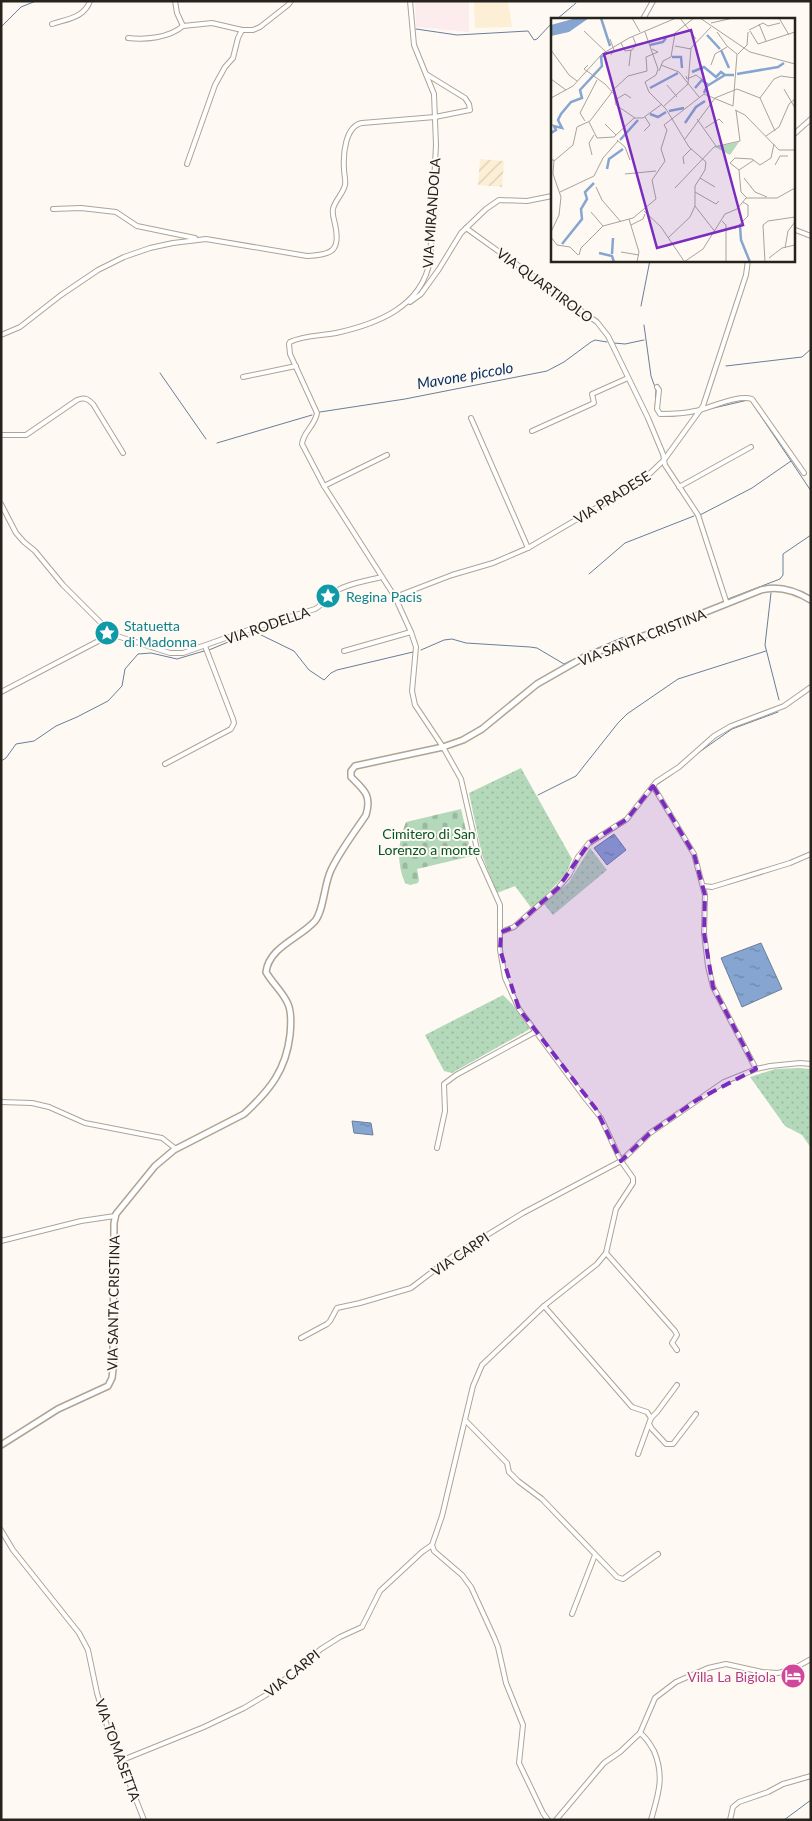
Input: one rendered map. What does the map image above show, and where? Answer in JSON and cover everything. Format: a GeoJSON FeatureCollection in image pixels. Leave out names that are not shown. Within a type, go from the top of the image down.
{"type":"FeatureCollection","features":[{"type":"Feature","properties":{"kind":"street"},"geometry":{"type":"LineString","coordinates":[[52,24],[77,17],[85,10],[90,1]]}},
{"type":"Feature","properties":{"kind":"street"},"geometry":{"type":"LineString","coordinates":[[175,1],[177,13],[183,26]]}},
{"type":"Feature","properties":{"kind":"street"},"geometry":{"type":"LineString","coordinates":[[128,38],[142,40],[168,33],[183,26],[212,23],[242,30],[253,30],[288,6],[291,1]]}},
{"type":"Feature","properties":{"kind":"street","name":"VIA MIRANDOLA"},"geometry":{"type":"LineString","coordinates":[[410,1],[414,45],[434,94],[436,145],[428,273],[409,302],[396,310],[359,326],[290,342],[289,344],[290,354],[317,413],[316,419],[303,437],[302,444],[324,486],[395,597],[416,647],[412,691],[415,706],[443,746]]}},
{"type":"Feature","properties":{"kind":"street"},"geometry":{"type":"LineString","coordinates":[[644,18],[653,1]]}},
{"type":"Feature","properties":{"kind":"street"},"geometry":{"type":"LineString","coordinates":[[187,164],[215,85],[233,58],[242,30]]}},
{"type":"Feature","properties":{"kind":"street"},"geometry":{"type":"LineString","coordinates":[[54,209],[81,208],[111,211],[121,214],[137,226],[199,239],[307,256],[321,255],[331,251],[337,243],[338,238],[332,213],[345,185],[344,155],[349,132],[352,127],[362,122],[435,117],[470,110],[466,98],[426,74]]}},
{"type":"Feature","properties":{"kind":"street"},"geometry":{"type":"LineString","coordinates":[[794,134],[811,119]]}},
{"type":"Feature","properties":{"kind":"street"},"geometry":{"type":"LineString","coordinates":[[409,302],[421,294],[466,228],[486,209],[499,200],[526,201],[551,196]]}},
{"type":"Feature","properties":{"kind":"street","name":"VIA QUARTIROLO"},"geometry":{"type":"LineString","coordinates":[[466,228],[597,322],[608,336],[648,418],[665,465],[698,515],[727,604]]}},
{"type":"Feature","properties":{"kind":"street"},"geometry":{"type":"LineString","coordinates":[[794,229],[811,236]]}},
{"type":"Feature","properties":{"kind":"street"},"geometry":{"type":"LineString","coordinates":[[1,335],[20,328],[62,295],[111,263],[150,248],[199,239]]}},
{"type":"Feature","properties":{"kind":"street","name":"VIA PRADESE"},"geometry":{"type":"LineString","coordinates":[[395,597],[452,575],[493,563],[528,548],[642,481],[664,460],[702,409],[743,284],[748,261]]}},
{"type":"Feature","properties":{"kind":"street"},"geometry":{"type":"LineString","coordinates":[[243,377],[296,366]]}},
{"type":"Feature","properties":{"kind":"street"},"geometry":{"type":"LineString","coordinates":[[532,431],[594,403],[592,394],[628,378]]}},
{"type":"Feature","properties":{"kind":"street"},"geometry":{"type":"LineString","coordinates":[[658,387],[657,409],[660,414],[678,414],[741,398],[752,399],[804,473]]}},
{"type":"Feature","properties":{"kind":"street"},"geometry":{"type":"LineString","coordinates":[[1,435],[26,435],[78,400],[84,398],[93,404],[123,452]]}},
{"type":"Feature","properties":{"kind":"street"},"geometry":{"type":"LineString","coordinates":[[471,418],[528,548]]}},
{"type":"Feature","properties":{"kind":"street"},"geometry":{"type":"LineString","coordinates":[[679,487],[751,447]]}},
{"type":"Feature","properties":{"kind":"street"},"geometry":{"type":"LineString","coordinates":[[324,486],[387,455]]}},
{"type":"Feature","properties":{"kind":"street"},"geometry":{"type":"LineString","coordinates":[[1,504],[16,533],[35,551],[63,585],[113,635]]}},
{"type":"Feature","properties":{"kind":"street","name":"VIA RODELLA"},"geometry":{"type":"LineString","coordinates":[[113,635],[170,653],[183,653],[315,608],[344,587],[381,577]]}},
{"type":"Feature","properties":{"kind":"street","name":"VIA SANTA CRISTINA"},"geometry":{"type":"LineString","coordinates":[[1,1445],[58,1410],[108,1386],[112,1378],[113,1369],[115,1216],[155,1166],[176,1149],[244,1114],[278,1076],[285,1062],[291,1016],[285,998],[270,981],[266,972],[267,964],[272,955],[317,919],[325,883],[331,869],[366,815],[369,805],[368,797],[364,789],[351,777],[351,771],[355,766],[463,740],[482,729],[537,684],[586,656],[663,630],[771,587],[795,592],[811,600]]}},
{"type":"Feature","properties":{"kind":"street"},"geometry":{"type":"LineString","coordinates":[[344,651],[411,632]]}},
{"type":"Feature","properties":{"kind":"street"},"geometry":{"type":"LineString","coordinates":[[1,692],[113,635]]}},
{"type":"Feature","properties":{"kind":"street","name":"VIA RODELLA"},"geometry":{"type":"LineString","coordinates":[[164,764],[231,729],[233,726],[234,719],[205,646]]}},
{"type":"Feature","properties":{"kind":"street"},"geometry":{"type":"LineString","coordinates":[[501,932],[514,927],[558,888],[569,875],[578,857],[589,844],[627,819],[653,786],[714,736],[731,726],[784,706],[811,686]]}},
{"type":"Feature","properties":{"kind":"street"},"geometry":{"type":"LineString","coordinates":[[443,746],[461,779],[479,858],[500,905],[500,950],[505,978],[519,1009],[585,1098],[596,1109],[618,1150],[621,1161],[633,1178],[633,1183],[616,1210],[606,1253],[586,1273],[544,1306],[482,1365],[473,1386],[442,1516],[432,1545],[434,1551],[462,1575],[471,1587],[494,1637],[506,1683],[522,1725],[519,1763],[548,1820]]}},
{"type":"Feature","properties":{"kind":"street"},"geometry":{"type":"LineString","coordinates":[[653,786],[668,814],[694,854],[705,895],[704,933],[713,987],[756,1069]]}},
{"type":"Feature","properties":{"kind":"street"},"geometry":{"type":"LineString","coordinates":[[703,886],[712,887],[790,863],[811,854]]}},
{"type":"Feature","properties":{"kind":"street"},"geometry":{"type":"LineString","coordinates":[[436,1148],[445,1111],[444,1084],[456,1075],[535,1032]]}},
{"type":"Feature","properties":{"kind":"street","name":"VIA CARPI"},"geometry":{"type":"LineString","coordinates":[[301,1338],[327,1324],[337,1308],[378,1299],[411,1288],[453,1256],[530,1209],[621,1161],[650,1132],[724,1082],[756,1069],[786,1064],[811,1064]]}},
{"type":"Feature","properties":{"kind":"street"},"geometry":{"type":"LineString","coordinates":[[1,1102],[49,1107],[85,1122],[162,1138],[176,1149]]}},
{"type":"Feature","properties":{"kind":"street","name":"VIA SANTA CRISTINA"},"geometry":{"type":"LineString","coordinates":[[1,1241],[81,1221],[115,1216]]}},
{"type":"Feature","properties":{"kind":"street"},"geometry":{"type":"LineString","coordinates":[[606,1253],[675,1331],[677,1335],[672,1343],[677,1350]]}},
{"type":"Feature","properties":{"kind":"street"},"geometry":{"type":"LineString","coordinates":[[544,1306],[632,1407],[647,1412],[651,1418]]}},
{"type":"Feature","properties":{"kind":"street"},"geometry":{"type":"LineString","coordinates":[[638,1454],[651,1418],[677,1385]]}},
{"type":"Feature","properties":{"kind":"street"},"geometry":{"type":"LineString","coordinates":[[650,1424],[652,1430],[666,1444],[673,1444],[696,1414]]}},
{"type":"Feature","properties":{"kind":"street"},"geometry":{"type":"LineString","coordinates":[[465,1420],[507,1463],[509,1472],[542,1499],[617,1577],[623,1579],[658,1554]]}},
{"type":"Feature","properties":{"kind":"street","name":"VIA TOMASETTA"},"geometry":{"type":"LineString","coordinates":[[1,1530],[13,1550],[79,1633],[88,1650],[97,1693],[120,1761],[144,1820]]}},
{"type":"Feature","properties":{"kind":"street","name":"VIA CARPI"},"geometry":{"type":"LineString","coordinates":[[120,1761],[223,1719],[266,1695],[320,1649],[362,1627],[380,1591],[432,1545]]}},
{"type":"Feature","properties":{"kind":"street"},"geometry":{"type":"LineString","coordinates":[[572,1614],[595,1555]]}},
{"type":"Feature","properties":{"kind":"street"},"geometry":{"type":"LineString","coordinates":[[556,1820],[604,1763],[620,1752],[640,1733],[655,1698],[676,1682],[708,1668],[726,1664],[762,1672],[778,1673],[793,1669],[811,1659]]}},
{"type":"Feature","properties":{"kind":"street"},"geometry":{"type":"LineString","coordinates":[[640,1733],[648,1740],[653,1750],[658,1762],[660,1775],[651,1820]]}},
{"type":"Feature","properties":{"kind":"street"},"geometry":{"type":"LineString","coordinates":[[730,1820],[733,1807],[739,1802],[768,1792],[783,1784],[811,1776]]}},
{"type":"Feature","properties":{"kind":"highlighted area"},"geometry":{"type":"Polygon","coordinates":[[[653,786],[694,854],[705,895],[704,933],[713,987],[756,1069],[697,1100],[650,1133],[621,1161],[596,1109],[519,1009],[500,950],[501,932],[514,927],[558,888],[589,843],[627,819],[653,786]]]}},
{"type":"Feature","properties":{"kind":"shaded area"},"geometry":{"type":"Polygon","coordinates":[[[415,1],[469,1],[469,32],[416,27],[415,1]]]}},
{"type":"Feature","properties":{"kind":"shaded area"},"geometry":{"type":"Polygon","coordinates":[[[474,1],[508,1],[512,27],[475,28],[474,1]]]}},
{"type":"Feature","properties":{"kind":"shaded area"},"geometry":{"type":"Polygon","coordinates":[[[480,159],[504,161],[502,187],[478,185],[480,159]]]}},
{"type":"Feature","properties":{"kind":"green space"},"geometry":{"type":"Polygon","coordinates":[[[521,768],[572,859],[566,874],[532,909],[515,886],[497,893],[482,855],[469,793],[521,768]]]}},
{"type":"Feature","properties":{"kind":"green space","name":"Cimitero di San Lorenzo a monte"},"geometry":{"type":"Polygon","coordinates":[[[461,809],[472,856],[417,869],[418,883],[410,885],[405,883],[400,867],[399,852],[406,822],[461,809]]]}},
{"type":"Feature","properties":{"kind":"green space"},"geometry":{"type":"Polygon","coordinates":[[[590,848],[607,870],[553,915],[544,904],[569,882],[590,848]]]}},
{"type":"Feature","properties":{"kind":"green space"},"geometry":{"type":"Polygon","coordinates":[[[503,995],[513,1005],[530,1029],[452,1073],[444,1071],[425,1035],[503,995]]]}},
{"type":"Feature","properties":{"kind":"green space"},"geometry":{"type":"Polygon","coordinates":[[[775,1069],[811,1069],[811,1148],[802,1135],[785,1126],[750,1077],[775,1069]]]}},
{"type":"Feature","properties":{"kind":"water"},"geometry":{"type":"Polygon","coordinates":[[[614,834],[626,850],[607,865],[594,848],[614,834]]]}},
{"type":"Feature","properties":{"kind":"water"},"geometry":{"type":"Polygon","coordinates":[[[761,943],[782,989],[742,1007],[721,958],[761,943]]]}},
{"type":"Feature","properties":{"kind":"water"},"geometry":{"type":"Polygon","coordinates":[[[352,1121],[371,1123],[373,1135],[354,1133],[352,1121]]]}},
{"type":"Feature","properties":{"kind":"waterway"},"geometry":{"type":"LineString","coordinates":[[1,27],[21,7],[36,1]]}},
{"type":"Feature","properties":{"kind":"waterway","name":"Mavone piccolo"},"geometry":{"type":"LineString","coordinates":[[558,18],[576,3]]}},
{"type":"Feature","properties":{"kind":"waterway","name":"Mavone piccolo"},"geometry":{"type":"LineString","coordinates":[[416,29],[457,35],[528,31],[534,40],[551,24]]}},
{"type":"Feature","properties":{"kind":"waterway","name":"Mavone piccolo"},"geometry":{"type":"LineString","coordinates":[[641,306],[650,261]]}},
{"type":"Feature","properties":{"kind":"waterway","name":"Mavone piccolo"},"geometry":{"type":"LineString","coordinates":[[644,325],[651,376],[656,390],[655,410],[659,415]]}},
{"type":"Feature","properties":{"kind":"waterway","name":"Mavone piccolo"},"geometry":{"type":"LineString","coordinates":[[320,412],[405,399],[547,371],[564,362],[595,340],[607,342]]}},
{"type":"Feature","properties":{"kind":"waterway","name":"Mavone piccolo"},"geometry":{"type":"LineString","coordinates":[[614,343],[625,344],[644,340]]}},
{"type":"Feature","properties":{"kind":"waterway","name":"Mavone piccolo"},"geometry":{"type":"LineString","coordinates":[[726,366],[802,357],[811,349]]}},
{"type":"Feature","properties":{"kind":"waterway","name":"Mavone piccolo"},"geometry":{"type":"LineString","coordinates":[[160,373],[206,439]]}},
{"type":"Feature","properties":{"kind":"waterway","name":"Mavone piccolo"},"geometry":{"type":"LineString","coordinates":[[705,410],[750,400],[791,461]]}},
{"type":"Feature","properties":{"kind":"waterway","name":"Mavone piccolo"},"geometry":{"type":"LineString","coordinates":[[217,443],[312,415]]}},
{"type":"Feature","properties":{"kind":"waterway","name":"Mavone piccolo"},"geometry":{"type":"LineString","coordinates":[[673,416],[681,415]]}},
{"type":"Feature","properties":{"kind":"waterway","name":"Mavone piccolo"},"geometry":{"type":"LineString","coordinates":[[700,515],[752,488],[791,461],[811,491]]}},
{"type":"Feature","properties":{"kind":"waterway","name":"Mavone piccolo"},"geometry":{"type":"LineString","coordinates":[[589,574],[625,543],[694,516]]}},
{"type":"Feature","properties":{"kind":"waterway","name":"Mavone piccolo"},"geometry":{"type":"LineString","coordinates":[[728,599],[780,579],[783,575],[783,554],[811,535]]}},
{"type":"Feature","properties":{"kind":"waterway"},"geometry":{"type":"LineString","coordinates":[[771,593],[765,645],[779,700]]}},
{"type":"Feature","properties":{"kind":"waterway","name":"Mavone piccolo"},"geometry":{"type":"LineString","coordinates":[[692,615],[723,602]]}},
{"type":"Feature","properties":{"kind":"waterway","name":"Mavone piccolo"},"geometry":{"type":"LineString","coordinates":[[593,650],[621,638],[643,633],[681,619]]}},
{"type":"Feature","properties":{"kind":"waterway","name":"Mavone piccolo"},"geometry":{"type":"LineString","coordinates":[[209,650],[257,633],[294,651],[309,670],[324,680],[337,670],[413,652]]}},
{"type":"Feature","properties":{"kind":"waterway","name":"Mavone piccolo"},"geometry":{"type":"LineString","coordinates":[[421,650],[444,640],[452,639],[466,643],[537,648],[564,664],[583,655]]}},
{"type":"Feature","properties":{"kind":"waterway","name":"Mavone piccolo"},"geometry":{"type":"LineString","coordinates":[[1,761],[6,758],[16,744],[34,741],[56,726],[108,701],[122,686],[125,669],[138,654],[151,653],[177,659],[204,651]]}},
{"type":"Feature","properties":{"kind":"waterway"},"geometry":{"type":"LineString","coordinates":[[538,795],[576,776],[627,714],[678,679],[766,651]]}},
{"type":"Feature","properties":{"kind":"waterway"},"geometry":{"type":"LineString","coordinates":[[698,753],[732,729],[778,712]]}},
{"type":"Feature","properties":{"kind":"waterway"},"geometry":{"type":"LineString","coordinates":[[658,784],[674,773]]}},
{"type":"Feature","properties":{"kind":"waterway"},"geometry":{"type":"LineString","coordinates":[[591,845],[627,822],[652,789]]}},
{"type":"Feature","properties":{"kind":"waterway"},"geometry":{"type":"LineString","coordinates":[[784,1820],[811,1800]]}},
{"type":"Feature","properties":{"kind":"place","name":"Regina Pacis"},"geometry":{"type":"Point","coordinates":[328,596]}},
{"type":"Feature","properties":{"kind":"place","name":"Statuetta di Madonna"},"geometry":{"type":"Point","coordinates":[107,633]}},
{"type":"Feature","properties":{"kind":"place","name":"Villa La Bigiola"},"geometry":{"type":"Point","coordinates":[793,1676]}}]}
